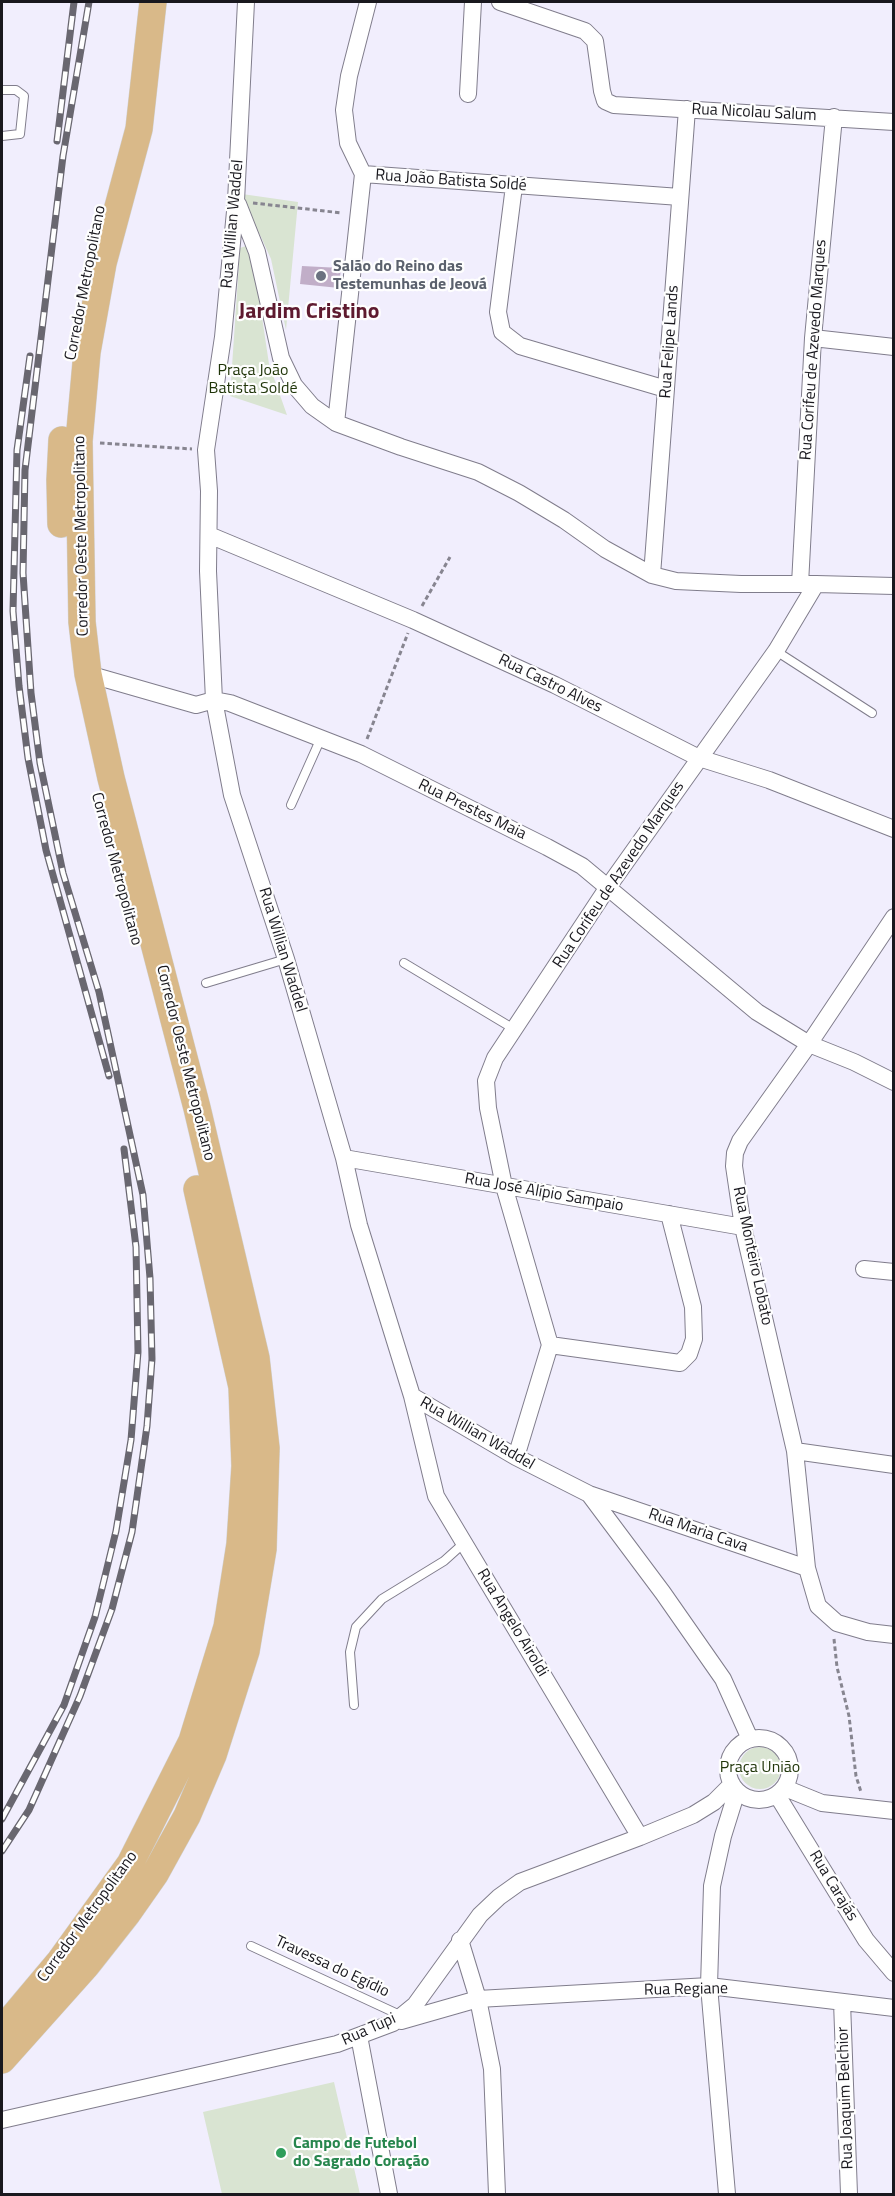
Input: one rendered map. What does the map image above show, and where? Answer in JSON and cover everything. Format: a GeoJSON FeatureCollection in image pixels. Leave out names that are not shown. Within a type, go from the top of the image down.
{"type":"FeatureCollection","features":[{"type":"Feature","properties":{"kind":"main road","name":"Corredor Metropolitano"},"geometry":{"type":"LineString","coordinates":[[2,2030],[60,1961],[116,1906],[130,1864],[192,1741],[227,1627],[240,1544],[245,1466],[242,1387],[184,1132],[95,787],[72,683],[65,620],[60,480],[73,329],[89,251],[118,140],[131,55],[135,2]]}},
{"type":"Feature","properties":{"kind":"main road","name":"Corredor Oeste Metropolitano"},"geometry":{"type":"LineString","coordinates":[[2,2060],[86,1966],[116,1906],[154,1874],[187,1816],[213,1755],[246,1652],[263,1549],[266,1448],[256,1358],[197,1108],[111,778],[88,674],[82,622],[79,441],[87,352],[103,263],[139,129],[153,2]]}},
{"type":"Feature","properties":{"kind":"main road"},"geometry":{"type":"LineString","coordinates":[[62,558],[69,578],[76,646],[88,674]]}},
{"type":"Feature","properties":{"kind":"street","name":"Rua Willian Waddel"},"geometry":{"type":"LineString","coordinates":[[246,2],[236,201],[223,338],[206,450],[209,491],[210,633],[214,700],[231,795],[286,959],[344,1158],[359,1225],[412,1396],[516,1457],[589,1494],[663,1593],[723,1679],[750,1739]]}},
{"type":"Feature","properties":{"kind":"street"},"geometry":{"type":"LineString","coordinates":[[363,174],[348,143],[344,110],[349,76],[368,2]]}},
{"type":"Feature","properties":{"kind":"street"},"geometry":{"type":"LineString","coordinates":[[468,94],[473,2]]}},
{"type":"Feature","properties":{"kind":"street","name":"Rua Nicolau Salum"},"geometry":{"type":"LineString","coordinates":[[500,2],[585,31],[595,41],[605,101],[614,105],[894,122]]}},
{"type":"Feature","properties":{"kind":"street","name":"Rua Felipe Lands"},"geometry":{"type":"LineString","coordinates":[[652,575],[687,109]]}},
{"type":"Feature","properties":{"kind":"street","name":"Rua Corifeu de Azevedo Marques"},"geometry":{"type":"LineString","coordinates":[[550,1345],[504,1186],[488,1108],[486,1081],[495,1058],[608,887],[654,826],[699,758],[776,651],[808,584],[813,338],[834,117]]}},
{"type":"Feature","properties":{"kind":"street","name":"Rua João Batista Soldé"},"geometry":{"type":"LineString","coordinates":[[336,423],[363,174],[680,197]]}},
{"type":"Feature","properties":{"kind":"street"},"geometry":{"type":"LineString","coordinates":[[514,186],[498,312],[502,332],[520,346],[666,389]]}},
{"type":"Feature","properties":{"kind":"street"},"geometry":{"type":"LineString","coordinates":[[236,201],[257,252],[281,358],[294,385],[312,406],[336,423],[478,472],[519,493],[564,520],[605,549],[652,575],[676,581],[741,584],[894,586]]}},
{"type":"Feature","properties":{"kind":"street"},"geometry":{"type":"LineString","coordinates":[[813,338],[894,346]]}},
{"type":"Feature","properties":{"kind":"street","name":"Rua Castro Alves"},"geometry":{"type":"LineString","coordinates":[[209,535],[413,620],[555,685],[699,758],[769,780],[894,829]]}},
{"type":"Feature","properties":{"kind":"street","name":"Rua Prestes Maia"},"geometry":{"type":"LineString","coordinates":[[88,674],[196,705],[214,700],[230,703],[360,754],[547,847],[582,866],[706,972],[757,1012],[809,1044],[854,1062],[894,1082]]}},
{"type":"Feature","properties":{"kind":"street","name":"Rua Monteiro Lobato"},"geometry":{"type":"LineString","coordinates":[[837,1623],[818,1606],[807,1568],[795,1451],[743,1227],[734,1166],[735,1154],[740,1141],[809,1044],[894,917]]}},
{"type":"Feature","properties":{"kind":"street","name":"Rua José Alípio Sampaio"},"geometry":{"type":"LineString","coordinates":[[344,1158],[743,1227]]}},
{"type":"Feature","properties":{"kind":"street"},"geometry":{"type":"LineString","coordinates":[[516,1457],[550,1345],[680,1363],[689,1354],[694,1340],[693,1307],[669,1214]]}},
{"type":"Feature","properties":{"kind":"street"},"geometry":{"type":"LineString","coordinates":[[864,1269],[894,1272]]}},
{"type":"Feature","properties":{"kind":"street","name":"Rua Angelo Airoldi"},"geometry":{"type":"LineString","coordinates":[[412,1396],[436,1496],[640,1837]]}},
{"type":"Feature","properties":{"kind":"street"},"geometry":{"type":"LineString","coordinates":[[795,1451],[894,1465]]}},
{"type":"Feature","properties":{"kind":"street","name":"Rua Maria Cava"},"geometry":{"type":"LineString","coordinates":[[589,1494],[807,1568]]}},
{"type":"Feature","properties":{"kind":"street"},"geometry":{"type":"LineString","coordinates":[[837,1623],[868,1632],[894,1635]]}},
{"type":"Feature","properties":{"kind":"street"},"geometry":{"type":"LineString","coordinates":[[727,2194],[709,1986],[712,1886],[735,1788],[728,1766],[730,1757],[735,1749],[750,1739],[759,1737],[778,1743],[785,1750],[791,1769],[789,1779],[781,1791],[763,1800],[754,1800],[735,1788]]}},
{"type":"Feature","properties":{"kind":"street","name":"Rua Tupi"},"geometry":{"type":"LineString","coordinates":[[2,2120],[337,2044],[359,2037],[397,2019],[415,2005],[480,1915],[520,1882],[693,1815],[735,1788]]}},
{"type":"Feature","properties":{"kind":"street"},"geometry":{"type":"LineString","coordinates":[[781,1791],[822,1803],[894,1811]]}},
{"type":"Feature","properties":{"kind":"street","name":"Rua Carajás"},"geometry":{"type":"LineString","coordinates":[[781,1791],[866,1940],[894,1973]]}},
{"type":"Feature","properties":{"kind":"street"},"geometry":{"type":"LineString","coordinates":[[460,1941],[478,1999],[492,2069],[497,2194]]}},
{"type":"Feature","properties":{"kind":"street","name":"Rua Regiane"},"geometry":{"type":"LineString","coordinates":[[397,2019],[478,1999],[709,1986],[894,2008]]}},
{"type":"Feature","properties":{"kind":"street","name":"Rua Joaquim Belchior"},"geometry":{"type":"LineString","coordinates":[[842,2002],[849,2194]]}},
{"type":"Feature","properties":{"kind":"street"},"geometry":{"type":"LineString","coordinates":[[359,2037],[389,2194]]}},
{"type":"Feature","properties":{"kind":"lane"},"geometry":{"type":"LineString","coordinates":[[2,90],[16,90],[24,96],[20,134],[2,136]]}},
{"type":"Feature","properties":{"kind":"lane"},"geometry":{"type":"LineString","coordinates":[[776,651],[872,713]]}},
{"type":"Feature","properties":{"kind":"lane"},"geometry":{"type":"LineString","coordinates":[[291,805],[321,738]]}},
{"type":"Feature","properties":{"kind":"lane"},"geometry":{"type":"LineString","coordinates":[[206,983],[286,959]]}},
{"type":"Feature","properties":{"kind":"lane"},"geometry":{"type":"LineString","coordinates":[[405,963],[514,1029]]}},
{"type":"Feature","properties":{"kind":"lane"},"geometry":{"type":"LineString","coordinates":[[354,1705],[350,1652],[356,1627],[382,1599],[444,1561],[464,1544]]}},
{"type":"Feature","properties":{"kind":"lane","name":"Travessa do Egídio"},"geometry":{"type":"LineString","coordinates":[[251,1946],[397,2019]]}},
{"type":"Feature","properties":{"kind":"path"},"geometry":{"type":"LineString","coordinates":[[236,201],[358,216]]}},
{"type":"Feature","properties":{"kind":"path"},"geometry":{"type":"LineString","coordinates":[[79,441],[206,450]]}},
{"type":"Feature","properties":{"kind":"path"},"geometry":{"type":"LineString","coordinates":[[360,754],[413,620],[450,557]]}},
{"type":"Feature","properties":{"kind":"path"},"geometry":{"type":"LineString","coordinates":[[837,1623],[833,1633],[837,1667],[849,1716],[856,1776],[866,1808]]}},
{"type":"Feature","properties":{"kind":"green space","name":"Praça João Batista Soldé"},"geometry":{"type":"Polygon","coordinates":[[[242,194],[298,202],[286,330],[271,259],[245,208],[242,194]]]}},
{"type":"Feature","properties":{"kind":"green space","name":"Praça João Batista Soldé"},"geometry":{"type":"Polygon","coordinates":[[[246,246],[252,250],[269,364],[287,415],[230,396],[240,248],[246,246]]]}},
{"type":"Feature","properties":{"kind":"green space","name":"Praça União"},"geometry":{"type":"Polygon","coordinates":[[[760,1747],[768,1748],[775,1753],[780,1760],[780,1776],[775,1783],[768,1788],[760,1789],[752,1788],[745,1783],[740,1776],[739,1768],[740,1760],[745,1753],[752,1748],[760,1747]]]}},
{"type":"Feature","properties":{"kind":"green space","name":"Campo de Futebol do Sagrado Coração"},"geometry":{"type":"Polygon","coordinates":[[[334,2082],[360,2194],[222,2194],[203,2112],[334,2082]]]}},
{"type":"Feature","properties":{"kind":"building","name":"Salão do Reino das Testemunhas de Jeová"},"geometry":{"type":"Polygon","coordinates":[[[302,266],[341,268],[339,288],[300,284],[302,266]]]}},
{"type":"Feature","properties":{"kind":"railway"},"geometry":{"type":"LineString","coordinates":[[57,141],[74,2]]}},
{"type":"Feature","properties":{"kind":"railway"},"geometry":{"type":"LineString","coordinates":[[2,1851],[29,1810],[80,1696],[112,1609],[132,1532],[147,1426],[152,1359],[150,1278],[143,1195],[99,992],[63,873],[40,763],[31,693],[23,573],[25,470],[63,156],[89,2]]}},
{"type":"Feature","properties":{"kind":"railway"},"geometry":{"type":"LineString","coordinates":[[30,356],[17,450],[13,611],[19,686],[28,758],[46,850],[109,1076]]}},
{"type":"Feature","properties":{"kind":"railway"},"geometry":{"type":"LineString","coordinates":[[2,1819],[64,1705],[95,1617],[116,1531],[131,1440],[138,1352],[136,1247],[124,1149]]}},
{"type":"Feature","properties":{"kind":"place","name":"Salão do Reino das Testemunhas de Jeová"},"geometry":{"type":"Point","coordinates":[321,276]}},
{"type":"Feature","properties":{"kind":"place","name":"Campo de Futebol do Sagrado Coração"},"geometry":{"type":"Point","coordinates":[281,2153]}},
{"type":"Feature","properties":{"kind":"district","name":"Jardim Cristino"},"geometry":{"type":"Point","coordinates":[309,313]}}]}
